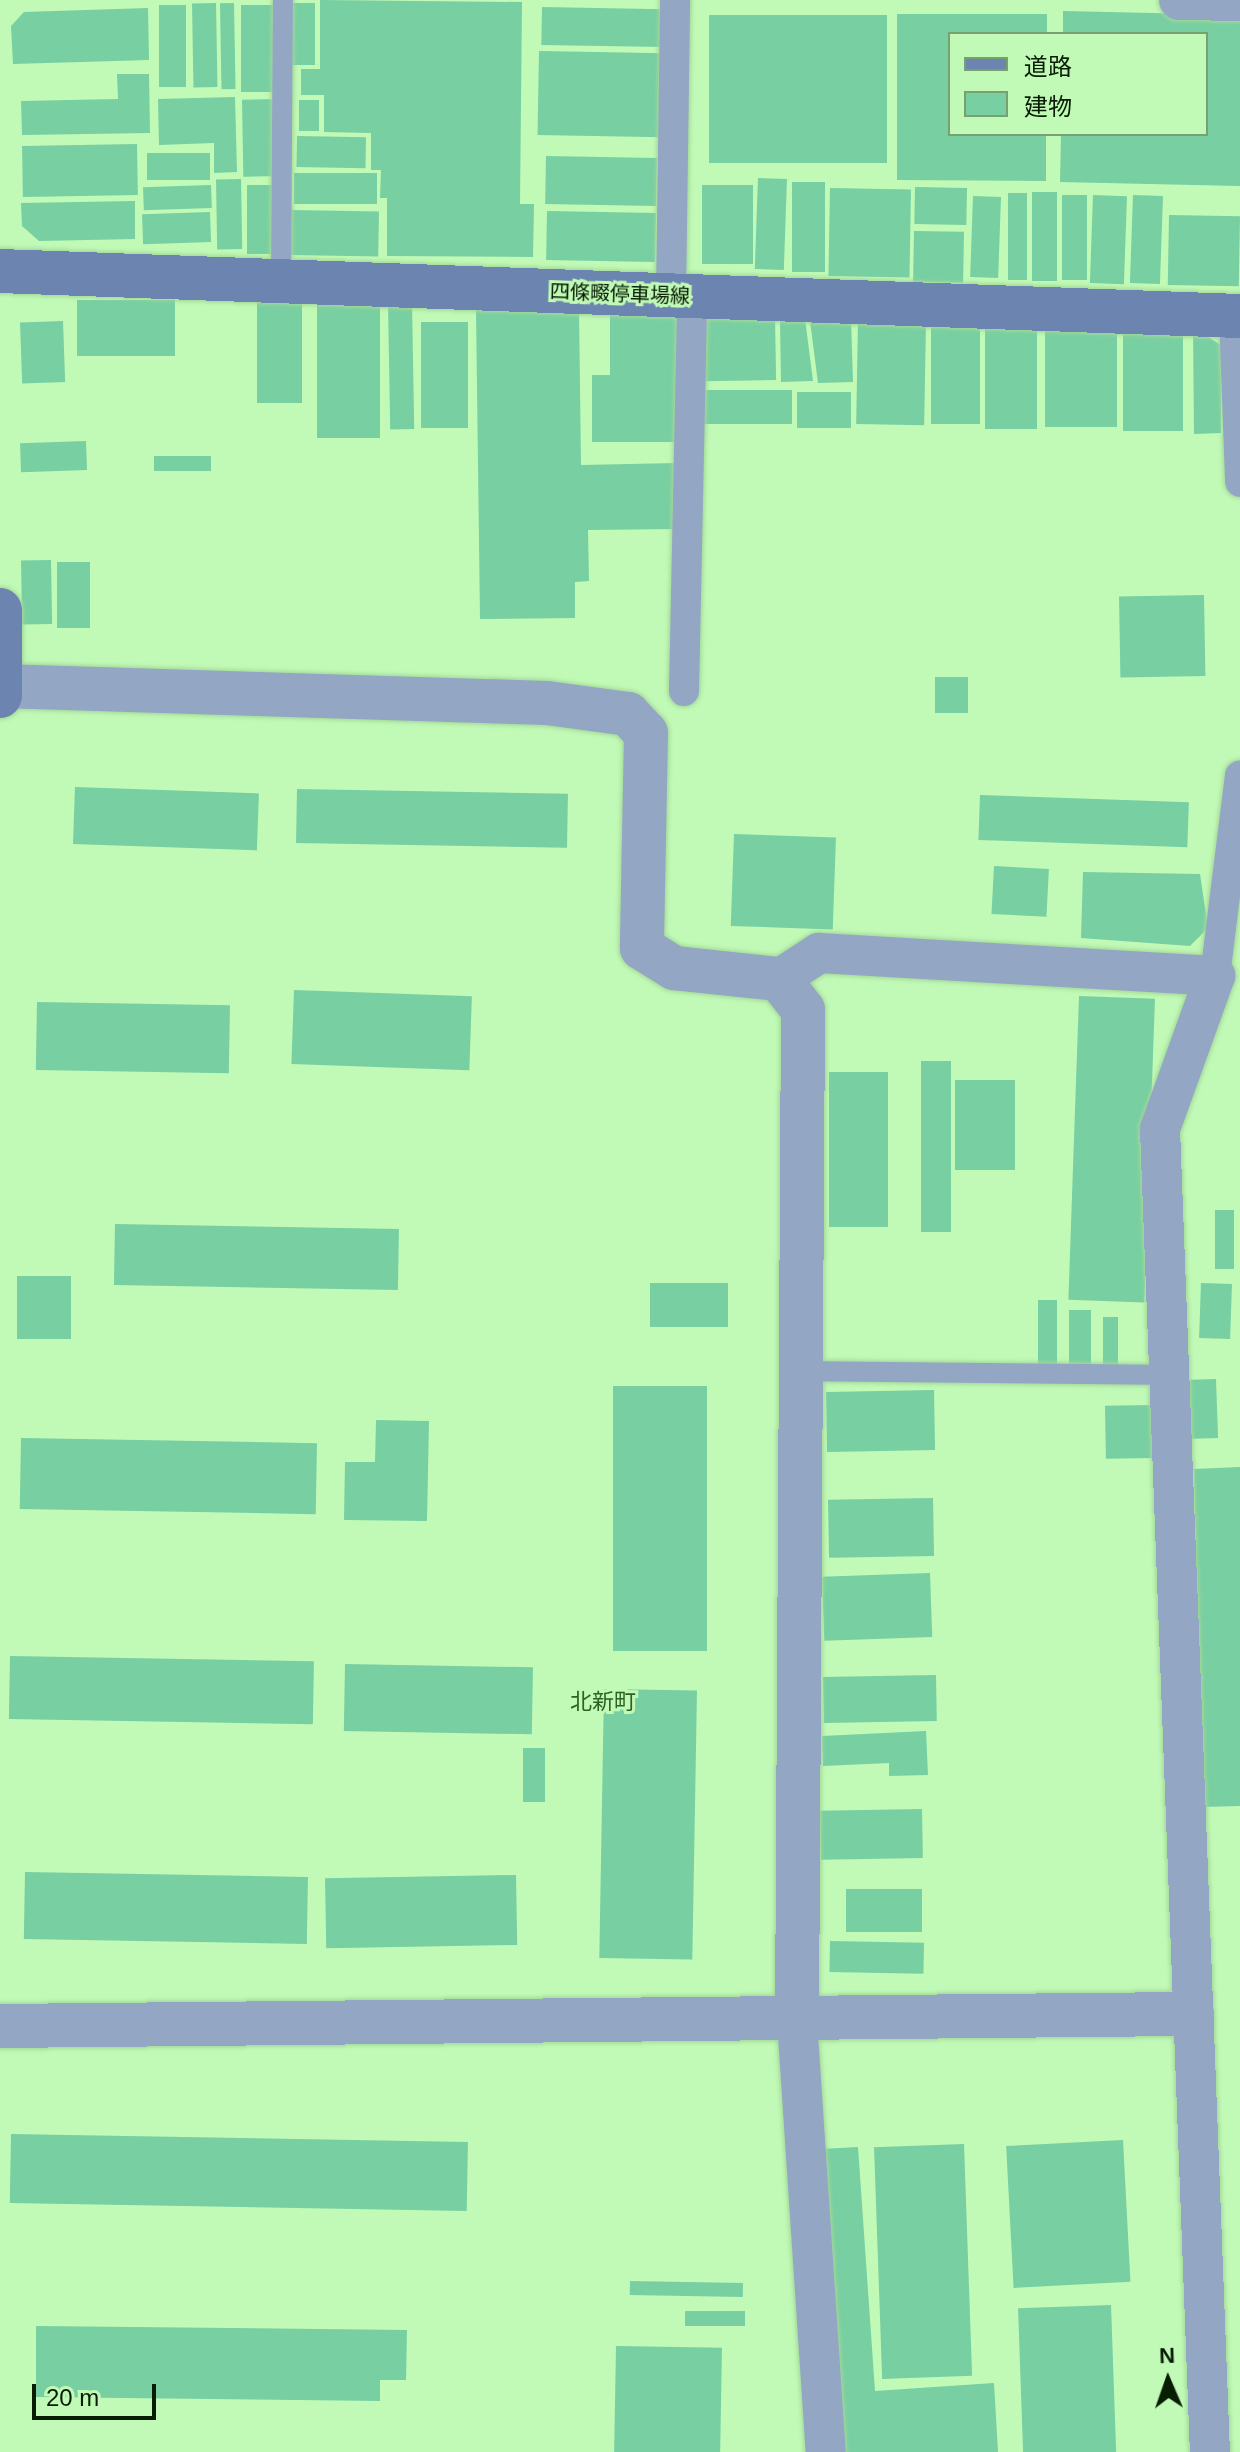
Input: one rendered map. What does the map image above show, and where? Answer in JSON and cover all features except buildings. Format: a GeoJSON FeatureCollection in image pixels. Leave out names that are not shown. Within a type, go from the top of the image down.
{"type":"FeatureCollection","features":[{"type":"Feature","properties":{"kind":"main road","name":"四條畷停車場線"},"geometry":{"type":"LineString","coordinates":[[0,271],[281,278],[1237,316]]}},
{"type":"Feature","properties":{"kind":"main road"},"geometry":{"type":"LineString","coordinates":[[0,610],[0,696]]}},
{"type":"Feature","properties":{"kind":"street"},"geometry":{"type":"LineString","coordinates":[[675,0],[682,296],[684,691]]}},
{"type":"Feature","properties":{"kind":"street"},"geometry":{"type":"LineString","coordinates":[[1179,0],[1240,1]]}},
{"type":"Feature","properties":{"kind":"street"},"geometry":{"type":"LineString","coordinates":[[1237,316],[1240,482]]}},
{"type":"Feature","properties":{"kind":"street"},"geometry":{"type":"LineString","coordinates":[[1,686],[547,703],[628,714],[646,733],[651,758],[642,948],[674,968],[779,979],[819,953],[1215,976]]}},
{"type":"Feature","properties":{"kind":"street"},"geometry":{"type":"LineString","coordinates":[[1210,2452],[1160,1129],[1215,976],[1240,776]]}},
{"type":"Feature","properties":{"kind":"street"},"geometry":{"type":"LineString","coordinates":[[779,979],[803,1010],[796,1371],[797,2020],[826,2452]]}},
{"type":"Feature","properties":{"kind":"street"},"geometry":{"type":"LineString","coordinates":[[0,2026],[1192,2014]]}},
{"type":"Feature","properties":{"kind":"lane"},"geometry":{"type":"LineString","coordinates":[[281,278],[283,0]]}},
{"type":"Feature","properties":{"kind":"lane"},"geometry":{"type":"LineString","coordinates":[[796,1371],[1171,1375]]}},
{"type":"Feature","properties":{"kind":"district","name":"北新町"},"geometry":{"type":"Point","coordinates":[603,1702]}}]}
